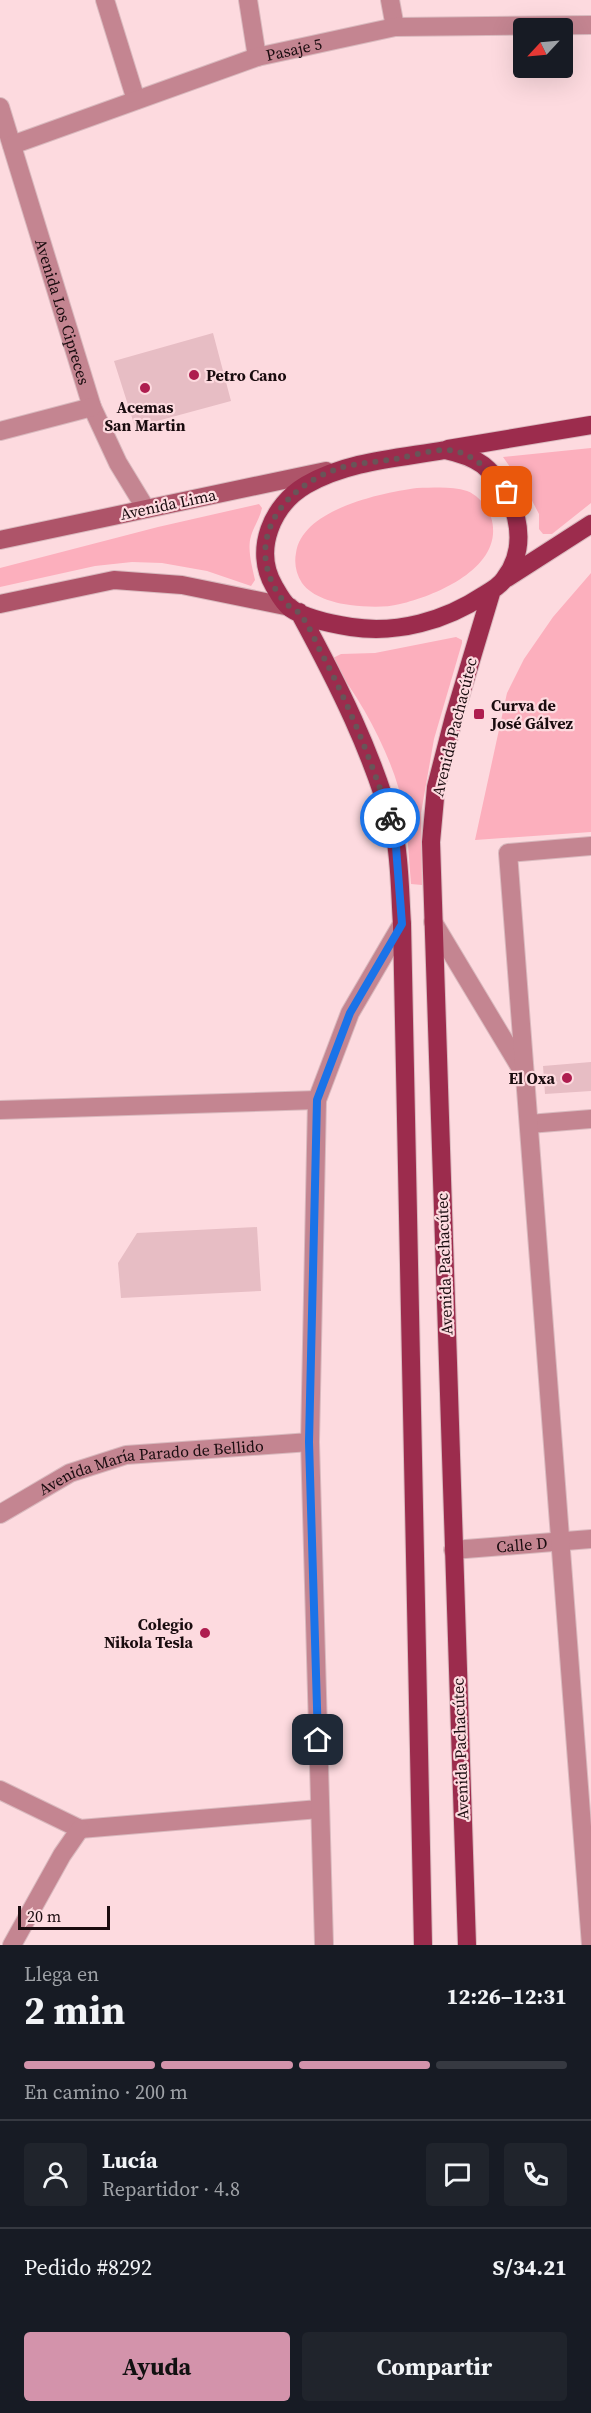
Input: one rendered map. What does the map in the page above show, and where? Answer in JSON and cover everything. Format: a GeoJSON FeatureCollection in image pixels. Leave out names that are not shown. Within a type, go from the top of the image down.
{"type":"FeatureCollection","features":[{"type":"Feature","properties":{"kind":"main road"},"geometry":{"type":"LineString","coordinates":[[446,450],[591,425]]}},
{"type":"Feature","properties":{"kind":"main road","name":"Avenida Pachacútec"},"geometry":{"type":"LineString","coordinates":[[423,1945],[402,924],[395,834],[374,770],[343,697],[295,610],[271,581],[267,566],[267,542],[273,518],[293,493],[337,469],[446,450],[464,455],[481,464],[495,476],[507,492],[514,509],[518,545],[513,563],[499,585],[454,717],[436,787],[430,842],[467,1945]]}},
{"type":"Feature","properties":{"kind":"main road","name":"Avenida Lima"},"geometry":{"type":"LineString","coordinates":[[0,540],[337,469]]}},
{"type":"Feature","properties":{"kind":"main road"},"geometry":{"type":"LineString","coordinates":[[0,604],[114,580],[182,585],[295,610],[325,621],[352,627],[380,629],[407,626],[452,614],[591,524]]}},
{"type":"Feature","properties":{"kind":"street"},"geometry":{"type":"LineString","coordinates":[[105,0],[136,100]]}},
{"type":"Feature","properties":{"kind":"street"},"geometry":{"type":"LineString","coordinates":[[248,0],[257,57]]}},
{"type":"Feature","properties":{"kind":"street"},"geometry":{"type":"LineString","coordinates":[[390,0],[395,27]]}},
{"type":"Feature","properties":{"kind":"street","name":"Pasaje 5"},"geometry":{"type":"LineString","coordinates":[[12,145],[257,57],[395,27],[591,25]]}},
{"type":"Feature","properties":{"kind":"street","name":"Avenida Los Cipreces"},"geometry":{"type":"LineString","coordinates":[[0,107],[92,407],[118,463],[147,509]]}},
{"type":"Feature","properties":{"kind":"street"},"geometry":{"type":"LineString","coordinates":[[0,430],[92,407]]}},
{"type":"Feature","properties":{"kind":"street"},"geometry":{"type":"LineString","coordinates":[[591,846],[508,854],[591,1945]]}},
{"type":"Feature","properties":{"kind":"street"},"geometry":{"type":"LineString","coordinates":[[433,922],[525,1076]]}},
{"type":"Feature","properties":{"kind":"street"},"geometry":{"type":"LineString","coordinates":[[324,1945],[309,1442],[317,1100],[350,1013],[402,924]]}},
{"type":"Feature","properties":{"kind":"street"},"geometry":{"type":"LineString","coordinates":[[0,1110],[317,1100]]}},
{"type":"Feature","properties":{"kind":"street"},"geometry":{"type":"LineString","coordinates":[[529,1124],[591,1119]]}},
{"type":"Feature","properties":{"kind":"street","name":"Avenida María Parado de Bellido"},"geometry":{"type":"LineString","coordinates":[[0,1514],[70,1473],[126,1455],[309,1442]]}},
{"type":"Feature","properties":{"kind":"street","name":"Calle D"},"geometry":{"type":"LineString","coordinates":[[453,1550],[591,1539]]}},
{"type":"Feature","properties":{"kind":"street"},"geometry":{"type":"LineString","coordinates":[[0,1790],[80,1829],[319,1809]]}},
{"type":"Feature","properties":{"kind":"street"},"geometry":{"type":"LineString","coordinates":[[12,1945],[62,1855],[80,1829]]}},
{"type":"Feature","properties":{"kind":"shaded area"},"geometry":{"type":"Polygon","coordinates":[[[591,448],[591,503],[552,534],[543,534],[539,529],[539,514],[528,493],[503,457],[591,448]]]}},
{"type":"Feature","properties":{"kind":"shaded area"},"geometry":{"type":"Polygon","coordinates":[[[417,488],[461,489],[479,498],[488,509],[493,534],[488,550],[479,564],[465,576],[432,594],[382,607],[330,601],[306,588],[298,576],[295,561],[301,538],[312,525],[327,514],[364,499],[417,488]]]}},
{"type":"Feature","properties":{"kind":"shaded area"},"geometry":{"type":"Polygon","coordinates":[[[259,504],[262,508],[250,541],[250,558],[255,580],[251,586],[207,571],[162,563],[132,562],[95,566],[0,587],[0,568],[158,527],[259,504]]]}},
{"type":"Feature","properties":{"kind":"shaded area"},"geometry":{"type":"Polygon","coordinates":[[[591,573],[591,832],[475,840],[507,693],[524,659],[553,617],[591,573]]]}},
{"type":"Feature","properties":{"kind":"shaded area"},"geometry":{"type":"Polygon","coordinates":[[[456,637],[462,640],[462,643],[434,739],[421,813],[422,885],[411,884],[408,840],[401,795],[378,735],[333,664],[333,658],[341,654],[375,653],[456,637]]]}},
{"type":"Feature","properties":{"kind":"building"},"geometry":{"type":"Polygon","coordinates":[[[213,333],[231,401],[135,427],[114,361],[213,333]]]}},
{"type":"Feature","properties":{"kind":"building","name":"El Oxa"},"geometry":{"type":"Polygon","coordinates":[[[591,1062],[591,1091],[545,1094],[543,1066],[591,1062]]]}},
{"type":"Feature","properties":{"kind":"building"},"geometry":{"type":"Polygon","coordinates":[[[257,1227],[261,1291],[121,1298],[118,1263],[137,1233],[257,1227]]]}},
{"type":"Feature","properties":{"kind":"way so far"},"geometry":{"type":"LineString","coordinates":[[390,818],[374,770],[326,663],[299,612],[290,607],[279,595],[271,581],[266,550],[273,518],[293,493],[337,469],[446,450],[464,455],[481,464],[495,476],[507,492]]}},
{"type":"Feature","properties":{"kind":"place","name":"Petro Cano"},"geometry":{"type":"Point","coordinates":[194,375]}},
{"type":"Feature","properties":{"kind":"place","name":"Acemas San Martin"},"geometry":{"type":"Point","coordinates":[145,388]}},
{"type":"Feature","properties":{"kind":"place","name":"Curva de José Gálvez"},"geometry":{"type":"Point","coordinates":[479,714]}},
{"type":"Feature","properties":{"kind":"place","name":"El Oxa"},"geometry":{"type":"Point","coordinates":[567,1078]}},
{"type":"Feature","properties":{"kind":"place","name":"Colegio Nikola Tesla"},"geometry":{"type":"Point","coordinates":[205,1633]}},
{"type":"Feature","properties":{"kind":"route"},"geometry":{"type":"LineString","coordinates":[[318,1740],[309,1442],[317,1100],[350,1013],[402,924],[395,834],[390,818]]}}]}
